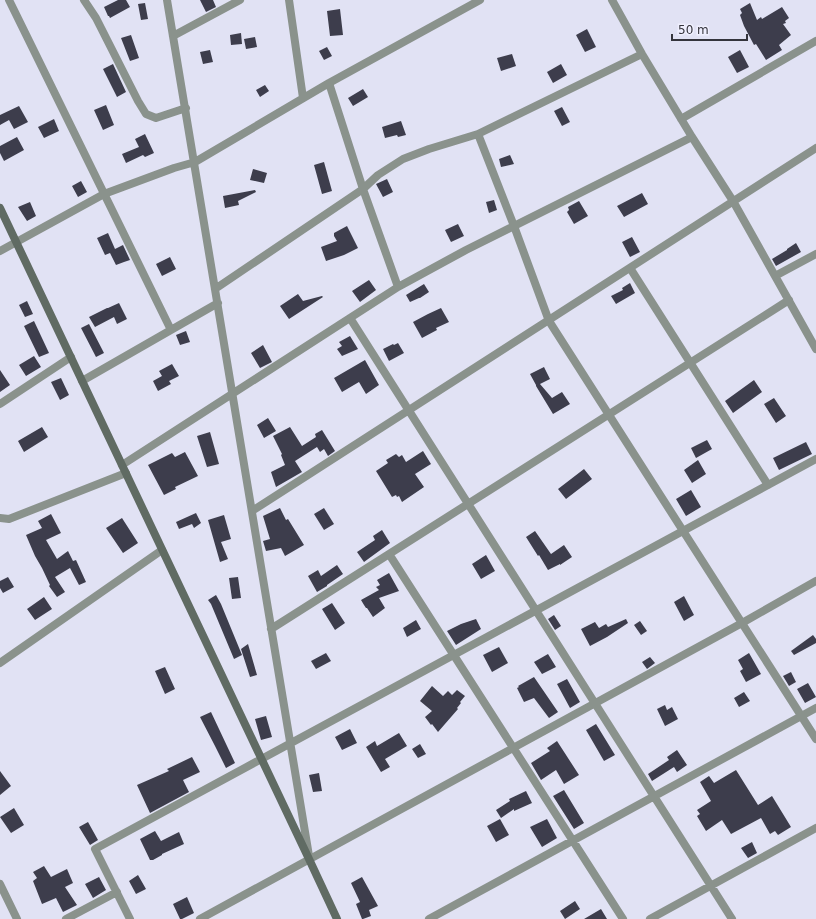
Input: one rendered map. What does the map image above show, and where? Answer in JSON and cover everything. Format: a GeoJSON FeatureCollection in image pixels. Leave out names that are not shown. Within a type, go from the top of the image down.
{"type":"FeatureCollection","features":[{"type":"Feature","properties":{"kind":"main road"},"geometry":{"type":"LineString","coordinates":[[0,208],[337,919]]}},
{"type":"Feature","properties":{"kind":"street"},"geometry":{"type":"LineString","coordinates":[[9,0],[171,330]]}},
{"type":"Feature","properties":{"kind":"street"},"geometry":{"type":"LineString","coordinates":[[84,0],[96,18],[146,114],[156,118],[186,108]]}},
{"type":"Feature","properties":{"kind":"street"},"geometry":{"type":"LineString","coordinates":[[167,0],[195,162],[309,859]]}},
{"type":"Feature","properties":{"kind":"street"},"geometry":{"type":"LineString","coordinates":[[173,36],[240,0]]}},
{"type":"Feature","properties":{"kind":"street"},"geometry":{"type":"LineString","coordinates":[[289,0],[303,98]]}},
{"type":"Feature","properties":{"kind":"street"},"geometry":{"type":"LineString","coordinates":[[0,251],[104,194],[195,162],[329,83],[480,0]]}},
{"type":"Feature","properties":{"kind":"street"},"geometry":{"type":"LineString","coordinates":[[612,0],[681,119],[734,201],[816,349]]}},
{"type":"Feature","properties":{"kind":"street"},"geometry":{"type":"LineString","coordinates":[[681,119],[816,41]]}},
{"type":"Feature","properties":{"kind":"street"},"geometry":{"type":"LineString","coordinates":[[215,289],[363,189],[378,175],[403,159],[429,148],[478,134],[642,54]]}},
{"type":"Feature","properties":{"kind":"street"},"geometry":{"type":"LineString","coordinates":[[329,83],[363,189],[398,287]]}},
{"type":"Feature","properties":{"kind":"street"},"geometry":{"type":"LineString","coordinates":[[478,134],[549,321],[816,739]]}},
{"type":"Feature","properties":{"kind":"street"},"geometry":{"type":"LineString","coordinates":[[122,465],[398,287],[466,250],[692,137]]}},
{"type":"Feature","properties":{"kind":"street"},"geometry":{"type":"LineString","coordinates":[[252,511],[816,148]]}},
{"type":"Feature","properties":{"kind":"street"},"geometry":{"type":"LineString","coordinates":[[775,276],[816,254]]}},
{"type":"Feature","properties":{"kind":"street"},"geometry":{"type":"LineString","coordinates":[[630,268],[768,485]]}},
{"type":"Feature","properties":{"kind":"street"},"geometry":{"type":"LineString","coordinates":[[271,629],[789,300]]}},
{"type":"Feature","properties":{"kind":"street"},"geometry":{"type":"LineString","coordinates":[[82,382],[218,303]]}},
{"type":"Feature","properties":{"kind":"street"},"geometry":{"type":"LineString","coordinates":[[350,318],[732,919]]}},
{"type":"Feature","properties":{"kind":"street"},"geometry":{"type":"LineString","coordinates":[[0,404],[71,357]]}},
{"type":"Feature","properties":{"kind":"street"},"geometry":{"type":"LineString","coordinates":[[130,919],[95,849],[816,459]]}},
{"type":"Feature","properties":{"kind":"street"},"geometry":{"type":"LineString","coordinates":[[0,518],[10,519],[126,474]]}},
{"type":"Feature","properties":{"kind":"street"},"geometry":{"type":"LineString","coordinates":[[0,663],[162,550]]}},
{"type":"Feature","properties":{"kind":"street"},"geometry":{"type":"LineString","coordinates":[[389,554],[622,919]]}},
{"type":"Feature","properties":{"kind":"street"},"geometry":{"type":"LineString","coordinates":[[200,919],[595,704],[816,581]]}},
{"type":"Feature","properties":{"kind":"street"},"geometry":{"type":"LineString","coordinates":[[429,919],[816,708]]}},
{"type":"Feature","properties":{"kind":"street"},"geometry":{"type":"LineString","coordinates":[[650,919],[816,828]]}},
{"type":"Feature","properties":{"kind":"street"},"geometry":{"type":"LineString","coordinates":[[0,884],[16,919]]}},
{"type":"Feature","properties":{"kind":"street"},"geometry":{"type":"LineString","coordinates":[[66,919],[117,892]]}},
{"type":"Feature","properties":{"kind":"building"},"geometry":{"type":"Polygon","coordinates":[[[118,0],[126,0],[130,7],[110,18],[104,7],[118,0]]]}},
{"type":"Feature","properties":{"kind":"building"},"geometry":{"type":"Polygon","coordinates":[[[200,0],[213,0],[216,7],[206,12],[200,0]]]}},
{"type":"Feature","properties":{"kind":"building"},"geometry":{"type":"Polygon","coordinates":[[[145,3],[148,19],[141,20],[138,4],[145,3]]]}},
{"type":"Feature","properties":{"kind":"building"},"geometry":{"type":"Polygon","coordinates":[[[750,3],[757,20],[761,17],[762,19],[782,7],[789,18],[785,21],[786,23],[783,24],[791,35],[779,45],[782,50],[766,60],[756,44],[754,45],[740,15],[742,13],[740,9],[750,3]]]}},
{"type":"Feature","properties":{"kind":"building"},"geometry":{"type":"Polygon","coordinates":[[[340,9],[343,35],[330,36],[327,11],[340,9]]]}},
{"type":"Feature","properties":{"kind":"building"},"geometry":{"type":"Polygon","coordinates":[[[587,29],[596,47],[585,52],[576,35],[587,29]]]}},
{"type":"Feature","properties":{"kind":"building"},"geometry":{"type":"Polygon","coordinates":[[[241,33],[242,44],[231,45],[230,35],[241,33]]]}},
{"type":"Feature","properties":{"kind":"building"},"geometry":{"type":"Polygon","coordinates":[[[131,35],[139,58],[130,61],[121,38],[131,35]]]}},
{"type":"Feature","properties":{"kind":"building"},"geometry":{"type":"Polygon","coordinates":[[[255,37],[257,47],[246,49],[244,39],[255,37]]]}},
{"type":"Feature","properties":{"kind":"building"},"geometry":{"type":"Polygon","coordinates":[[[327,47],[332,56],[324,60],[319,51],[327,47]]]}},
{"type":"Feature","properties":{"kind":"building"},"geometry":{"type":"Polygon","coordinates":[[[210,50],[213,62],[203,64],[200,52],[210,50]]]}},
{"type":"Feature","properties":{"kind":"building"},"geometry":{"type":"Polygon","coordinates":[[[740,50],[749,67],[737,73],[728,57],[740,50]]]}},
{"type":"Feature","properties":{"kind":"building"},"geometry":{"type":"Polygon","coordinates":[[[512,54],[516,66],[501,71],[497,58],[512,54]]]}},
{"type":"Feature","properties":{"kind":"building"},"geometry":{"type":"Polygon","coordinates":[[[113,64],[126,92],[117,97],[103,69],[113,64]]]}},
{"type":"Feature","properties":{"kind":"building"},"geometry":{"type":"Polygon","coordinates":[[[561,64],[567,75],[553,83],[547,72],[561,64]]]}},
{"type":"Feature","properties":{"kind":"building"},"geometry":{"type":"Polygon","coordinates":[[[265,85],[269,91],[260,97],[256,90],[265,85]]]}},
{"type":"Feature","properties":{"kind":"building"},"geometry":{"type":"Polygon","coordinates":[[[363,89],[368,97],[353,106],[348,98],[363,89]]]}},
{"type":"Feature","properties":{"kind":"building"},"geometry":{"type":"Polygon","coordinates":[[[106,105],[114,125],[103,130],[94,110],[106,105]]]}},
{"type":"Feature","properties":{"kind":"building"},"geometry":{"type":"Polygon","coordinates":[[[19,106],[28,122],[14,129],[9,120],[0,125],[0,115],[19,106]]]}},
{"type":"Feature","properties":{"kind":"building"},"geometry":{"type":"Polygon","coordinates":[[[562,107],[570,122],[562,126],[554,111],[562,107]]]}},
{"type":"Feature","properties":{"kind":"building"},"geometry":{"type":"Polygon","coordinates":[[[54,119],[59,131],[44,138],[38,127],[54,119]]]}},
{"type":"Feature","properties":{"kind":"building"},"geometry":{"type":"Polygon","coordinates":[[[401,121],[406,135],[398,137],[397,135],[385,138],[382,127],[401,121]]]}},
{"type":"Feature","properties":{"kind":"building"},"geometry":{"type":"Polygon","coordinates":[[[145,134],[154,153],[145,157],[143,155],[126,163],[122,154],[139,147],[135,139],[145,134]]]}},
{"type":"Feature","properties":{"kind":"building"},"geometry":{"type":"Polygon","coordinates":[[[17,137],[24,150],[4,161],[0,153],[0,146],[17,137]]]}},
{"type":"Feature","properties":{"kind":"building"},"geometry":{"type":"Polygon","coordinates":[[[510,155],[514,164],[501,167],[499,159],[510,155]]]}},
{"type":"Feature","properties":{"kind":"building"},"geometry":{"type":"Polygon","coordinates":[[[324,162],[332,191],[322,194],[314,165],[324,162]]]}},
{"type":"Feature","properties":{"kind":"building"},"geometry":{"type":"Polygon","coordinates":[[[253,169],[267,173],[264,183],[250,180],[253,169]]]}},
{"type":"Feature","properties":{"kind":"building"},"geometry":{"type":"Polygon","coordinates":[[[387,179],[393,192],[383,197],[376,184],[387,179]]]}},
{"type":"Feature","properties":{"kind":"building"},"geometry":{"type":"Polygon","coordinates":[[[81,181],[87,192],[78,197],[72,186],[81,181]]]}},
{"type":"Feature","properties":{"kind":"building"},"geometry":{"type":"Polygon","coordinates":[[[255,190],[256,192],[238,201],[239,205],[225,208],[223,196],[255,190]]]}},
{"type":"Feature","properties":{"kind":"building"},"geometry":{"type":"Polygon","coordinates":[[[642,193],[648,204],[624,217],[617,206],[642,193]]]}},
{"type":"Feature","properties":{"kind":"building"},"geometry":{"type":"Polygon","coordinates":[[[494,200],[497,210],[489,213],[486,202],[494,200]]]}},
{"type":"Feature","properties":{"kind":"building"},"geometry":{"type":"Polygon","coordinates":[[[579,201],[588,216],[574,224],[567,212],[569,210],[568,207],[579,201]]]}},
{"type":"Feature","properties":{"kind":"building"},"geometry":{"type":"Polygon","coordinates":[[[30,202],[36,216],[27,221],[18,207],[30,202]]]}},
{"type":"Feature","properties":{"kind":"building"},"geometry":{"type":"Polygon","coordinates":[[[458,224],[464,236],[451,242],[445,230],[458,224]]]}},
{"type":"Feature","properties":{"kind":"building"},"geometry":{"type":"Polygon","coordinates":[[[347,226],[358,248],[344,255],[326,261],[321,247],[337,241],[334,233],[347,226]]]}},
{"type":"Feature","properties":{"kind":"building"},"geometry":{"type":"Polygon","coordinates":[[[108,233],[115,249],[123,245],[130,260],[116,265],[110,253],[105,255],[97,238],[108,233]]]}},
{"type":"Feature","properties":{"kind":"building"},"geometry":{"type":"Polygon","coordinates":[[[632,237],[640,252],[630,257],[622,242],[632,237]]]}},
{"type":"Feature","properties":{"kind":"building"},"geometry":{"type":"Polygon","coordinates":[[[796,243],[801,252],[776,266],[772,259],[796,243]]]}},
{"type":"Feature","properties":{"kind":"building"},"geometry":{"type":"Polygon","coordinates":[[[170,257],[176,269],[162,276],[156,264],[170,257]]]}},
{"type":"Feature","properties":{"kind":"building"},"geometry":{"type":"Polygon","coordinates":[[[369,280],[376,290],[360,302],[352,291],[369,280]]]}},
{"type":"Feature","properties":{"kind":"building"},"geometry":{"type":"Polygon","coordinates":[[[630,283],[635,293],[616,304],[611,296],[623,290],[622,288],[630,283]]]}},
{"type":"Feature","properties":{"kind":"building"},"geometry":{"type":"Polygon","coordinates":[[[424,284],[429,292],[410,302],[406,295],[424,284]]]}},
{"type":"Feature","properties":{"kind":"building"},"geometry":{"type":"Polygon","coordinates":[[[298,294],[303,301],[323,297],[289,319],[280,306],[298,294]]]}},
{"type":"Feature","properties":{"kind":"building"},"geometry":{"type":"Polygon","coordinates":[[[27,301],[33,314],[25,317],[19,305],[27,301]]]}},
{"type":"Feature","properties":{"kind":"building"},"geometry":{"type":"Polygon","coordinates":[[[119,303],[127,319],[117,324],[114,317],[95,327],[89,317],[119,303]]]}},
{"type":"Feature","properties":{"kind":"building"},"geometry":{"type":"Polygon","coordinates":[[[441,308],[449,322],[436,328],[437,330],[422,338],[413,322],[441,308]]]}},
{"type":"Feature","properties":{"kind":"building"},"geometry":{"type":"Polygon","coordinates":[[[34,321],[49,353],[39,357],[24,326],[34,321]]]}},
{"type":"Feature","properties":{"kind":"building"},"geometry":{"type":"Polygon","coordinates":[[[89,324],[104,353],[96,357],[81,328],[89,324]]]}},
{"type":"Feature","properties":{"kind":"building"},"geometry":{"type":"Polygon","coordinates":[[[186,331],[190,342],[180,345],[176,335],[186,331]]]}},
{"type":"Feature","properties":{"kind":"building"},"geometry":{"type":"Polygon","coordinates":[[[350,336],[358,349],[342,356],[337,349],[342,346],[339,342],[350,336]]]}},
{"type":"Feature","properties":{"kind":"building"},"geometry":{"type":"Polygon","coordinates":[[[398,343],[404,353],[389,361],[383,349],[398,343]]]}},
{"type":"Feature","properties":{"kind":"building"},"geometry":{"type":"Polygon","coordinates":[[[263,345],[272,362],[260,368],[251,353],[263,345]]]}},
{"type":"Feature","properties":{"kind":"building"},"geometry":{"type":"Polygon","coordinates":[[[34,356],[41,367],[26,376],[19,365],[34,356]]]}},
{"type":"Feature","properties":{"kind":"building"},"geometry":{"type":"Polygon","coordinates":[[[365,360],[379,385],[366,394],[359,382],[342,392],[334,378],[365,360]]]}},
{"type":"Feature","properties":{"kind":"building"},"geometry":{"type":"Polygon","coordinates":[[[172,364],[179,376],[169,381],[171,384],[158,391],[153,381],[162,376],[159,371],[172,364]]]}},
{"type":"Feature","properties":{"kind":"building"},"geometry":{"type":"Polygon","coordinates":[[[544,367],[550,379],[540,384],[552,398],[562,392],[570,404],[553,414],[530,374],[544,367]]]}},
{"type":"Feature","properties":{"kind":"building"},"geometry":{"type":"Polygon","coordinates":[[[0,370],[10,385],[0,392],[0,370]]]}},
{"type":"Feature","properties":{"kind":"building"},"geometry":{"type":"Polygon","coordinates":[[[61,378],[69,395],[60,400],[51,382],[61,378]]]}},
{"type":"Feature","properties":{"kind":"building"},"geometry":{"type":"Polygon","coordinates":[[[754,380],[762,392],[733,413],[725,401],[754,380]]]}},
{"type":"Feature","properties":{"kind":"building"},"geometry":{"type":"Polygon","coordinates":[[[774,398],[786,416],[776,423],[764,404],[774,398]]]}},
{"type":"Feature","properties":{"kind":"building"},"geometry":{"type":"Polygon","coordinates":[[[268,418],[276,431],[264,438],[257,425],[268,418]]]}},
{"type":"Feature","properties":{"kind":"building"},"geometry":{"type":"Polygon","coordinates":[[[42,427],[48,437],[24,452],[18,441],[42,427]]]}},
{"type":"Feature","properties":{"kind":"building"},"geometry":{"type":"Polygon","coordinates":[[[290,427],[302,446],[316,437],[315,434],[322,430],[335,451],[328,456],[324,449],[320,452],[317,447],[295,461],[302,472],[276,487],[271,472],[285,465],[281,455],[282,454],[273,436],[290,427]]]}},
{"type":"Feature","properties":{"kind":"building"},"geometry":{"type":"Polygon","coordinates":[[[210,432],[219,464],[207,467],[197,436],[210,432]]]}},
{"type":"Feature","properties":{"kind":"building"},"geometry":{"type":"Polygon","coordinates":[[[707,440],[712,449],[696,458],[691,448],[707,440]]]}},
{"type":"Feature","properties":{"kind":"building"},"geometry":{"type":"Polygon","coordinates":[[[806,442],[812,454],[779,470],[773,458],[806,442]]]}},
{"type":"Feature","properties":{"kind":"building"},"geometry":{"type":"Polygon","coordinates":[[[423,451],[431,464],[415,474],[424,487],[402,502],[399,496],[397,497],[396,495],[392,497],[376,471],[388,463],[386,460],[396,454],[399,457],[402,455],[406,462],[423,451]]]}},
{"type":"Feature","properties":{"kind":"building"},"geometry":{"type":"Polygon","coordinates":[[[185,452],[198,476],[175,487],[176,489],[164,495],[148,465],[172,453],[175,457],[185,452]]]}},
{"type":"Feature","properties":{"kind":"building"},"geometry":{"type":"Polygon","coordinates":[[[698,460],[706,474],[692,483],[684,470],[698,460]]]}},
{"type":"Feature","properties":{"kind":"building"},"geometry":{"type":"Polygon","coordinates":[[[584,469],[592,479],[566,499],[558,489],[584,469]]]}},
{"type":"Feature","properties":{"kind":"building"},"geometry":{"type":"Polygon","coordinates":[[[691,490],[701,507],[686,516],[676,499],[691,490]]]}},
{"type":"Feature","properties":{"kind":"building"},"geometry":{"type":"Polygon","coordinates":[[[280,508],[286,520],[288,519],[304,545],[285,556],[281,548],[266,551],[263,541],[270,539],[263,516],[280,508]]]}},
{"type":"Feature","properties":{"kind":"building"},"geometry":{"type":"Polygon","coordinates":[[[324,508],[334,524],[324,530],[314,514],[324,508]]]}},
{"type":"Feature","properties":{"kind":"building"},"geometry":{"type":"Polygon","coordinates":[[[196,513],[201,523],[194,528],[192,524],[179,529],[176,522],[196,513]]]}},
{"type":"Feature","properties":{"kind":"building"},"geometry":{"type":"Polygon","coordinates":[[[51,514],[61,533],[46,540],[57,559],[68,551],[73,561],[76,560],[86,582],[79,585],[70,568],[55,577],[65,592],[57,597],[49,586],[50,585],[26,535],[42,528],[38,521],[51,514]]]}},
{"type":"Feature","properties":{"kind":"building"},"geometry":{"type":"Polygon","coordinates":[[[224,515],[231,539],[221,542],[228,559],[220,562],[208,520],[224,515]]]}},
{"type":"Feature","properties":{"kind":"building"},"geometry":{"type":"Polygon","coordinates":[[[122,518],[138,543],[123,553],[106,528],[122,518]]]}},
{"type":"Feature","properties":{"kind":"building"},"geometry":{"type":"Polygon","coordinates":[[[382,530],[390,543],[364,562],[357,552],[375,540],[373,536],[382,530]]]}},
{"type":"Feature","properties":{"kind":"building"},"geometry":{"type":"Polygon","coordinates":[[[535,531],[551,554],[564,545],[572,557],[560,565],[548,570],[526,537],[535,531]]]}},
{"type":"Feature","properties":{"kind":"building"},"geometry":{"type":"Polygon","coordinates":[[[486,555],[495,571],[481,579],[472,564],[486,555]]]}},
{"type":"Feature","properties":{"kind":"building"},"geometry":{"type":"Polygon","coordinates":[[[337,565],[343,574],[317,592],[308,576],[318,570],[321,576],[337,565]]]}},
{"type":"Feature","properties":{"kind":"building"},"geometry":{"type":"Polygon","coordinates":[[[389,573],[399,591],[379,598],[385,608],[373,617],[361,600],[379,590],[376,587],[380,585],[377,580],[389,573]]]}},
{"type":"Feature","properties":{"kind":"building"},"geometry":{"type":"Polygon","coordinates":[[[8,577],[14,587],[3,593],[0,588],[0,581],[8,577]]]}},
{"type":"Feature","properties":{"kind":"building"},"geometry":{"type":"Polygon","coordinates":[[[238,577],[241,598],[232,599],[229,578],[238,577]]]}},
{"type":"Feature","properties":{"kind":"building"},"geometry":{"type":"Polygon","coordinates":[[[216,595],[242,655],[234,659],[208,600],[216,595]]]}},
{"type":"Feature","properties":{"kind":"building"},"geometry":{"type":"Polygon","coordinates":[[[684,596],[694,615],[684,621],[674,602],[684,596]]]}},
{"type":"Feature","properties":{"kind":"building"},"geometry":{"type":"Polygon","coordinates":[[[44,597],[52,609],[35,620],[27,609],[44,597]]]}},
{"type":"Feature","properties":{"kind":"building"},"geometry":{"type":"Polygon","coordinates":[[[332,603],[345,623],[335,630],[322,609],[332,603]]]}},
{"type":"Feature","properties":{"kind":"building"},"geometry":{"type":"Polygon","coordinates":[[[554,615],[561,626],[555,630],[548,619],[554,615]]]}},
{"type":"Feature","properties":{"kind":"building"},"geometry":{"type":"Polygon","coordinates":[[[476,619],[481,629],[456,645],[447,631],[476,619]]]}},
{"type":"Feature","properties":{"kind":"building"},"geometry":{"type":"Polygon","coordinates":[[[626,619],[628,623],[590,646],[581,629],[595,622],[599,628],[606,624],[608,627],[626,619]]]}},
{"type":"Feature","properties":{"kind":"building"},"geometry":{"type":"Polygon","coordinates":[[[416,620],[421,629],[407,637],[403,628],[416,620]]]}},
{"type":"Feature","properties":{"kind":"building"},"geometry":{"type":"Polygon","coordinates":[[[640,621],[647,631],[641,635],[634,625],[640,621]]]}},
{"type":"Feature","properties":{"kind":"building"},"geometry":{"type":"Polygon","coordinates":[[[813,635],[816,639],[816,643],[794,655],[791,651],[813,635]]]}},
{"type":"Feature","properties":{"kind":"building"},"geometry":{"type":"Polygon","coordinates":[[[248,644],[257,675],[250,677],[241,649],[248,644]]]}},
{"type":"Feature","properties":{"kind":"building"},"geometry":{"type":"Polygon","coordinates":[[[499,647],[508,663],[492,672],[483,655],[499,647]]]}},
{"type":"Feature","properties":{"kind":"building"},"geometry":{"type":"Polygon","coordinates":[[[326,653],[331,661],[316,669],[311,661],[326,653]]]}},
{"type":"Feature","properties":{"kind":"building"},"geometry":{"type":"Polygon","coordinates":[[[749,653],[761,674],[746,682],[740,671],[743,669],[738,660],[749,653]]]}},
{"type":"Feature","properties":{"kind":"building"},"geometry":{"type":"Polygon","coordinates":[[[548,654],[556,667],[542,674],[534,662],[548,654]]]}},
{"type":"Feature","properties":{"kind":"building"},"geometry":{"type":"Polygon","coordinates":[[[650,657],[655,663],[647,669],[642,662],[650,657]]]}},
{"type":"Feature","properties":{"kind":"building"},"geometry":{"type":"Polygon","coordinates":[[[165,667],[175,689],[165,694],[155,671],[165,667]]]}},
{"type":"Feature","properties":{"kind":"building"},"geometry":{"type":"Polygon","coordinates":[[[791,672],[796,682],[789,686],[783,676],[791,672]]]}},
{"type":"Feature","properties":{"kind":"building"},"geometry":{"type":"Polygon","coordinates":[[[534,677],[558,712],[549,718],[534,698],[524,702],[517,688],[534,677]]]}},
{"type":"Feature","properties":{"kind":"building"},"geometry":{"type":"Polygon","coordinates":[[[567,679],[580,702],[570,708],[557,684],[567,679]]]}},
{"type":"Feature","properties":{"kind":"building"},"geometry":{"type":"Polygon","coordinates":[[[808,683],[816,697],[805,703],[797,689],[808,683]]]}},
{"type":"Feature","properties":{"kind":"building"},"geometry":{"type":"Polygon","coordinates":[[[432,686],[443,696],[448,691],[452,695],[457,690],[465,696],[460,702],[461,703],[457,708],[458,709],[438,732],[425,717],[432,711],[420,701],[432,686]]]}},
{"type":"Feature","properties":{"kind":"building"},"geometry":{"type":"Polygon","coordinates":[[[744,692],[750,701],[739,707],[734,698],[744,692]]]}},
{"type":"Feature","properties":{"kind":"building"},"geometry":{"type":"Polygon","coordinates":[[[665,705],[667,710],[672,707],[678,719],[665,726],[657,709],[665,705]]]}},
{"type":"Feature","properties":{"kind":"building"},"geometry":{"type":"Polygon","coordinates":[[[211,712],[235,763],[226,768],[200,717],[211,712]]]}},
{"type":"Feature","properties":{"kind":"building"},"geometry":{"type":"Polygon","coordinates":[[[266,716],[272,737],[261,740],[255,719],[266,716]]]}},
{"type":"Feature","properties":{"kind":"building"},"geometry":{"type":"Polygon","coordinates":[[[596,724],[615,755],[604,761],[586,730],[596,724]]]}},
{"type":"Feature","properties":{"kind":"building"},"geometry":{"type":"Polygon","coordinates":[[[350,729],[357,743],[342,750],[335,737],[350,729]]]}},
{"type":"Feature","properties":{"kind":"building"},"geometry":{"type":"Polygon","coordinates":[[[399,733],[407,746],[385,759],[390,767],[381,772],[366,747],[375,741],[377,746],[399,733]]]}},
{"type":"Feature","properties":{"kind":"building"},"geometry":{"type":"Polygon","coordinates":[[[557,741],[579,775],[564,784],[556,770],[541,780],[531,763],[550,751],[547,748],[557,741]]]}},
{"type":"Feature","properties":{"kind":"building"},"geometry":{"type":"Polygon","coordinates":[[[420,744],[426,754],[418,758],[412,749],[420,744]]]}},
{"type":"Feature","properties":{"kind":"building"},"geometry":{"type":"Polygon","coordinates":[[[677,750],[687,765],[677,772],[674,767],[652,781],[648,774],[669,760],[667,757],[677,750]]]}},
{"type":"Feature","properties":{"kind":"building"},"geometry":{"type":"Polygon","coordinates":[[[192,757],[200,772],[183,780],[189,792],[150,813],[137,785],[169,771],[167,769],[192,757]]]}},
{"type":"Feature","properties":{"kind":"building"},"geometry":{"type":"Polygon","coordinates":[[[736,770],[758,805],[772,796],[791,827],[778,835],[775,831],[770,834],[761,818],[731,834],[722,820],[706,831],[697,816],[700,814],[697,810],[711,801],[700,782],[709,776],[714,783],[736,770]]]}},
{"type":"Feature","properties":{"kind":"building"},"geometry":{"type":"Polygon","coordinates":[[[0,771],[11,786],[0,795],[0,771]]]}},
{"type":"Feature","properties":{"kind":"building"},"geometry":{"type":"Polygon","coordinates":[[[319,773],[322,791],[313,792],[309,775],[319,773]]]}},
{"type":"Feature","properties":{"kind":"building"},"geometry":{"type":"Polygon","coordinates":[[[564,790],[584,823],[574,829],[553,796],[564,790]]]}},
{"type":"Feature","properties":{"kind":"building"},"geometry":{"type":"Polygon","coordinates":[[[526,791],[532,803],[514,811],[514,809],[501,818],[496,810],[510,801],[509,799],[526,791]]]}},
{"type":"Feature","properties":{"kind":"building"},"geometry":{"type":"Polygon","coordinates":[[[14,808],[24,825],[11,833],[0,817],[14,808]]]}},
{"type":"Feature","properties":{"kind":"building"},"geometry":{"type":"Polygon","coordinates":[[[500,819],[509,835],[496,842],[487,826],[500,819]]]}},
{"type":"Feature","properties":{"kind":"building"},"geometry":{"type":"Polygon","coordinates":[[[547,819],[557,838],[542,847],[530,827],[547,819]]]}},
{"type":"Feature","properties":{"kind":"building"},"geometry":{"type":"Polygon","coordinates":[[[88,822],[98,840],[90,845],[79,827],[88,822]]]}},
{"type":"Feature","properties":{"kind":"building"},"geometry":{"type":"Polygon","coordinates":[[[155,831],[161,841],[179,832],[184,844],[162,854],[153,860],[150,860],[140,839],[155,831]]]}},
{"type":"Feature","properties":{"kind":"building"},"geometry":{"type":"Polygon","coordinates":[[[752,842],[757,853],[748,858],[741,848],[752,842]]]}},
{"type":"Feature","properties":{"kind":"building"},"geometry":{"type":"Polygon","coordinates":[[[44,866],[51,877],[67,869],[73,883],[65,887],[77,905],[63,912],[56,898],[42,904],[33,881],[37,878],[33,872],[44,866]]]}},
{"type":"Feature","properties":{"kind":"building"},"geometry":{"type":"Polygon","coordinates":[[[138,875],[146,889],[136,894],[129,881],[138,875]]]}},
{"type":"Feature","properties":{"kind":"building"},"geometry":{"type":"Polygon","coordinates":[[[99,877],[106,890],[93,898],[85,884],[99,877]]]}},
{"type":"Feature","properties":{"kind":"building"},"geometry":{"type":"Polygon","coordinates":[[[362,877],[378,906],[369,910],[371,916],[363,919],[356,904],[360,902],[351,883],[362,877]]]}},
{"type":"Feature","properties":{"kind":"building"},"geometry":{"type":"Polygon","coordinates":[[[187,897],[194,913],[180,919],[173,904],[187,897]]]}},
{"type":"Feature","properties":{"kind":"building"},"geometry":{"type":"Polygon","coordinates":[[[575,901],[580,909],[565,919],[560,911],[575,901]]]}},
{"type":"Feature","properties":{"kind":"building"},"geometry":{"type":"Polygon","coordinates":[[[601,909],[607,919],[584,919],[601,909]]]}}]}
